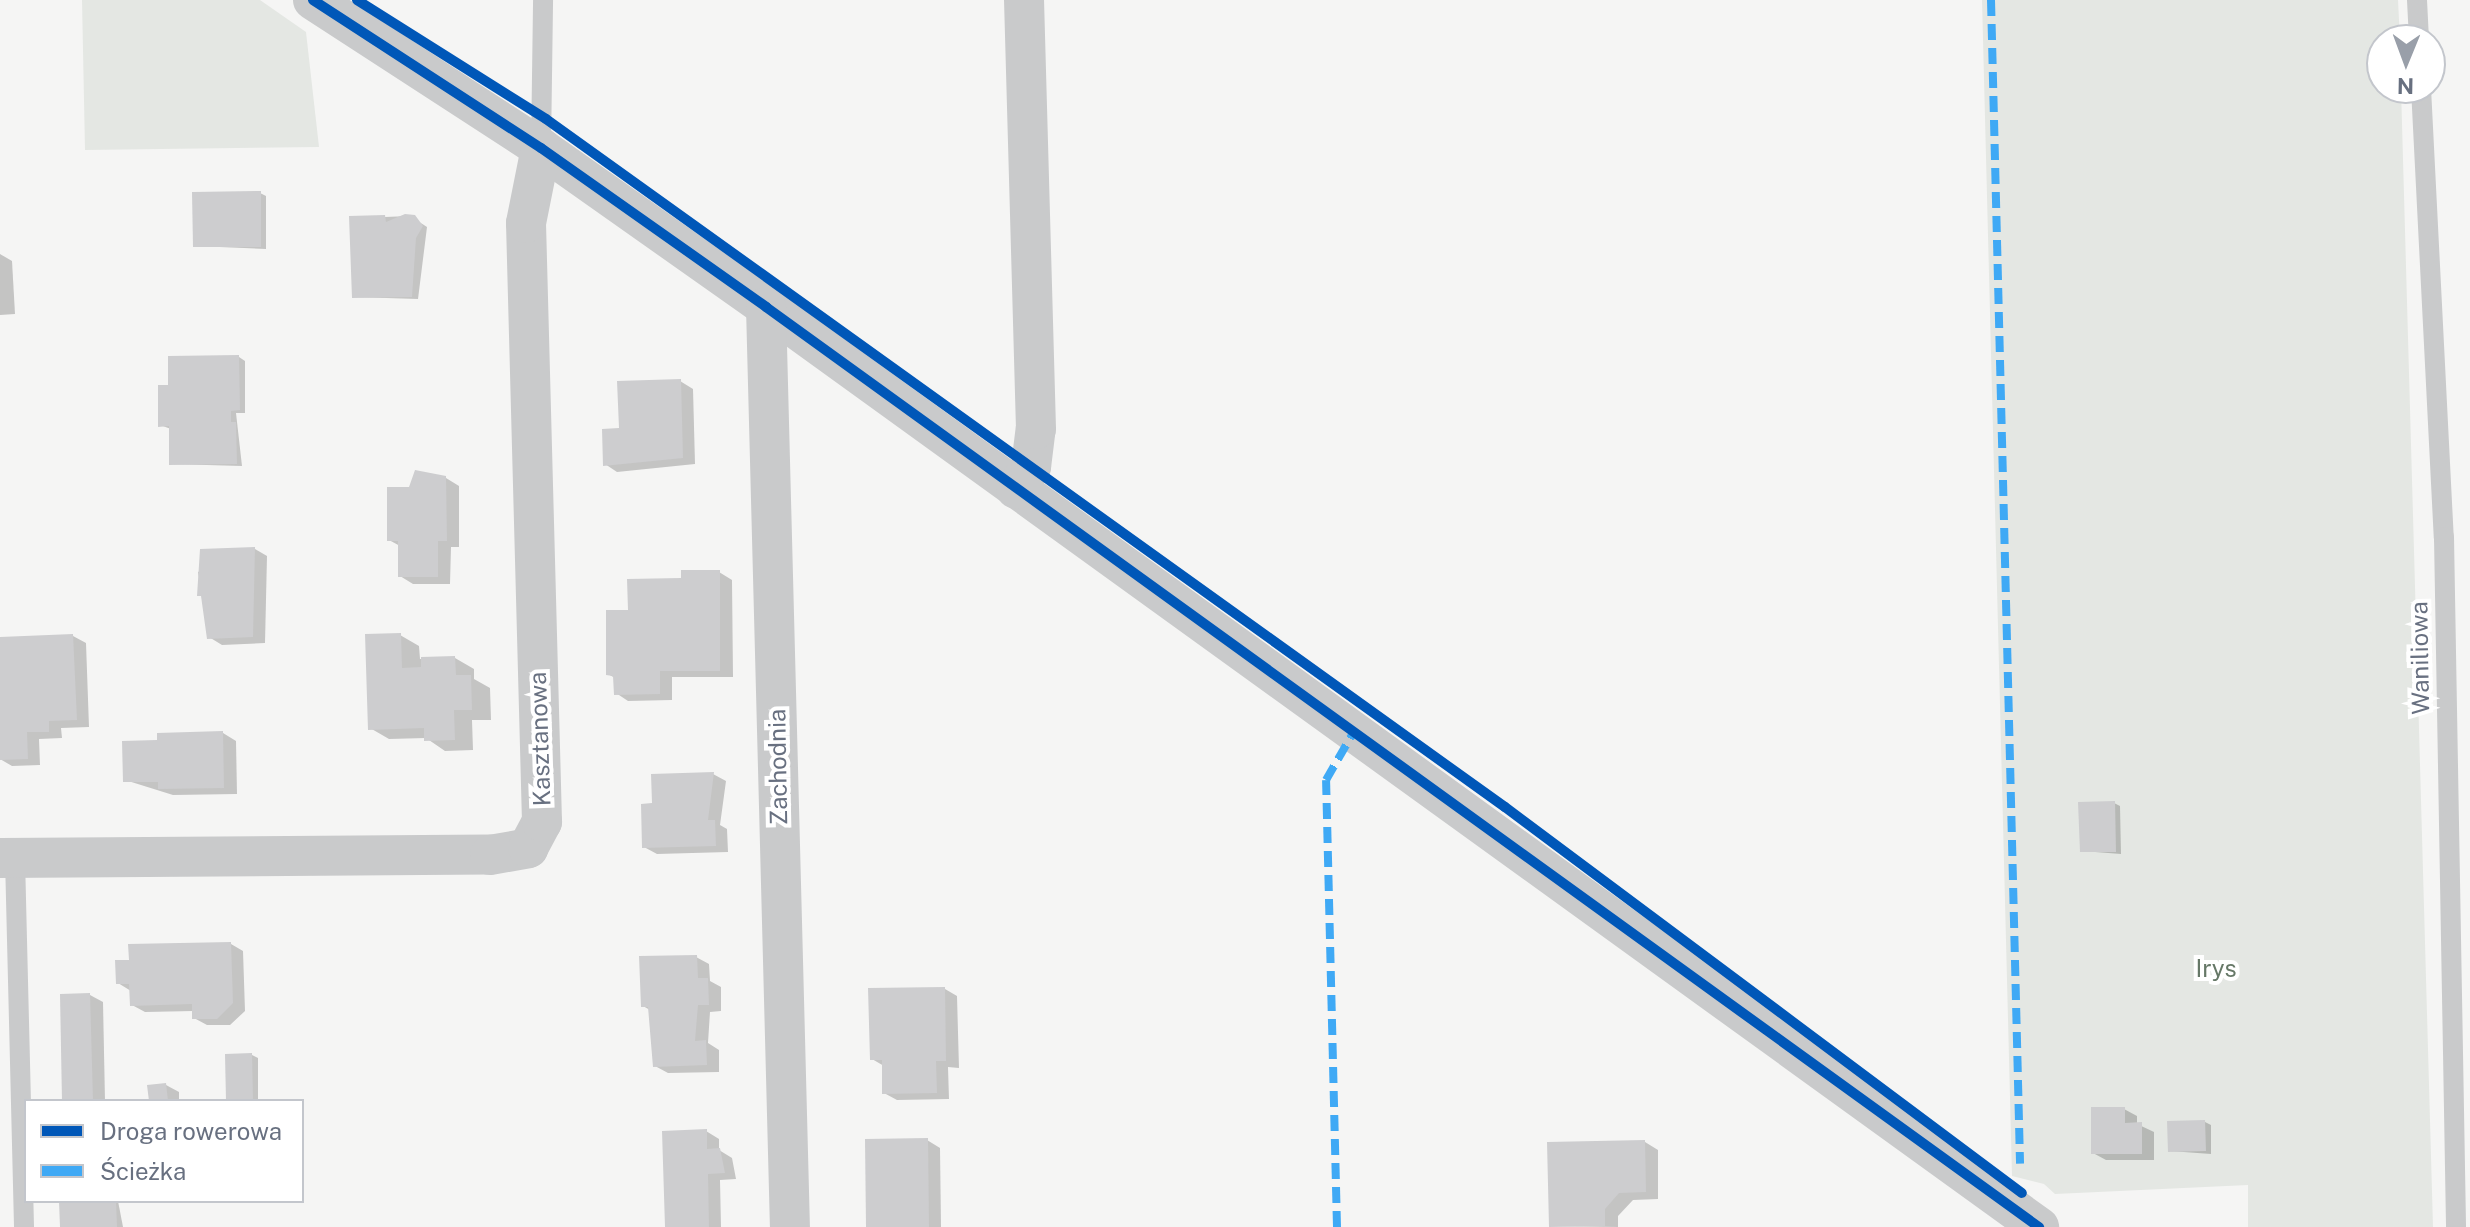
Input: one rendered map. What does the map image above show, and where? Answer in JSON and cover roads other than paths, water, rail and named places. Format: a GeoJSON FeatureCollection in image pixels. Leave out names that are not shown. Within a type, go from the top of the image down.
{"type":"FeatureCollection","features":[{"type":"Feature","properties":{"kind":"street"},"geometry":{"type":"LineString","coordinates":[[313,0],[541,148],[766,307],[2039,1227]]}},
{"type":"Feature","properties":{"kind":"street"},"geometry":{"type":"LineString","coordinates":[[1016,489],[1031,467],[1036,429],[1024,0]]}},
{"type":"Feature","properties":{"kind":"street","name":"Kasztanowa"},"geometry":{"type":"LineString","coordinates":[[7,858],[490,855],[528,848],[542,822],[526,223],[541,148]]}},
{"type":"Feature","properties":{"kind":"street","name":"Zachodnia"},"geometry":{"type":"LineString","coordinates":[[766,307],[790,1227]]}},
{"type":"Feature","properties":{"kind":"lane"},"geometry":{"type":"LineString","coordinates":[[541,148],[546,119],[543,0]]}},
{"type":"Feature","properties":{"kind":"lane"},"geometry":{"type":"LineString","coordinates":[[2417,0],[2418,24]]}},
{"type":"Feature","properties":{"kind":"lane","name":"Waniliowa"},"geometry":{"type":"LineString","coordinates":[[2422,104],[2444,537],[2456,1227]]}},
{"type":"Feature","properties":{"kind":"lane"},"geometry":{"type":"LineString","coordinates":[[7,858],[24,1227]]}},
{"type":"Feature","properties":{"kind":"park label","name":"Irys"},"geometry":{"type":"Point","coordinates":[2216,969]}}]}
